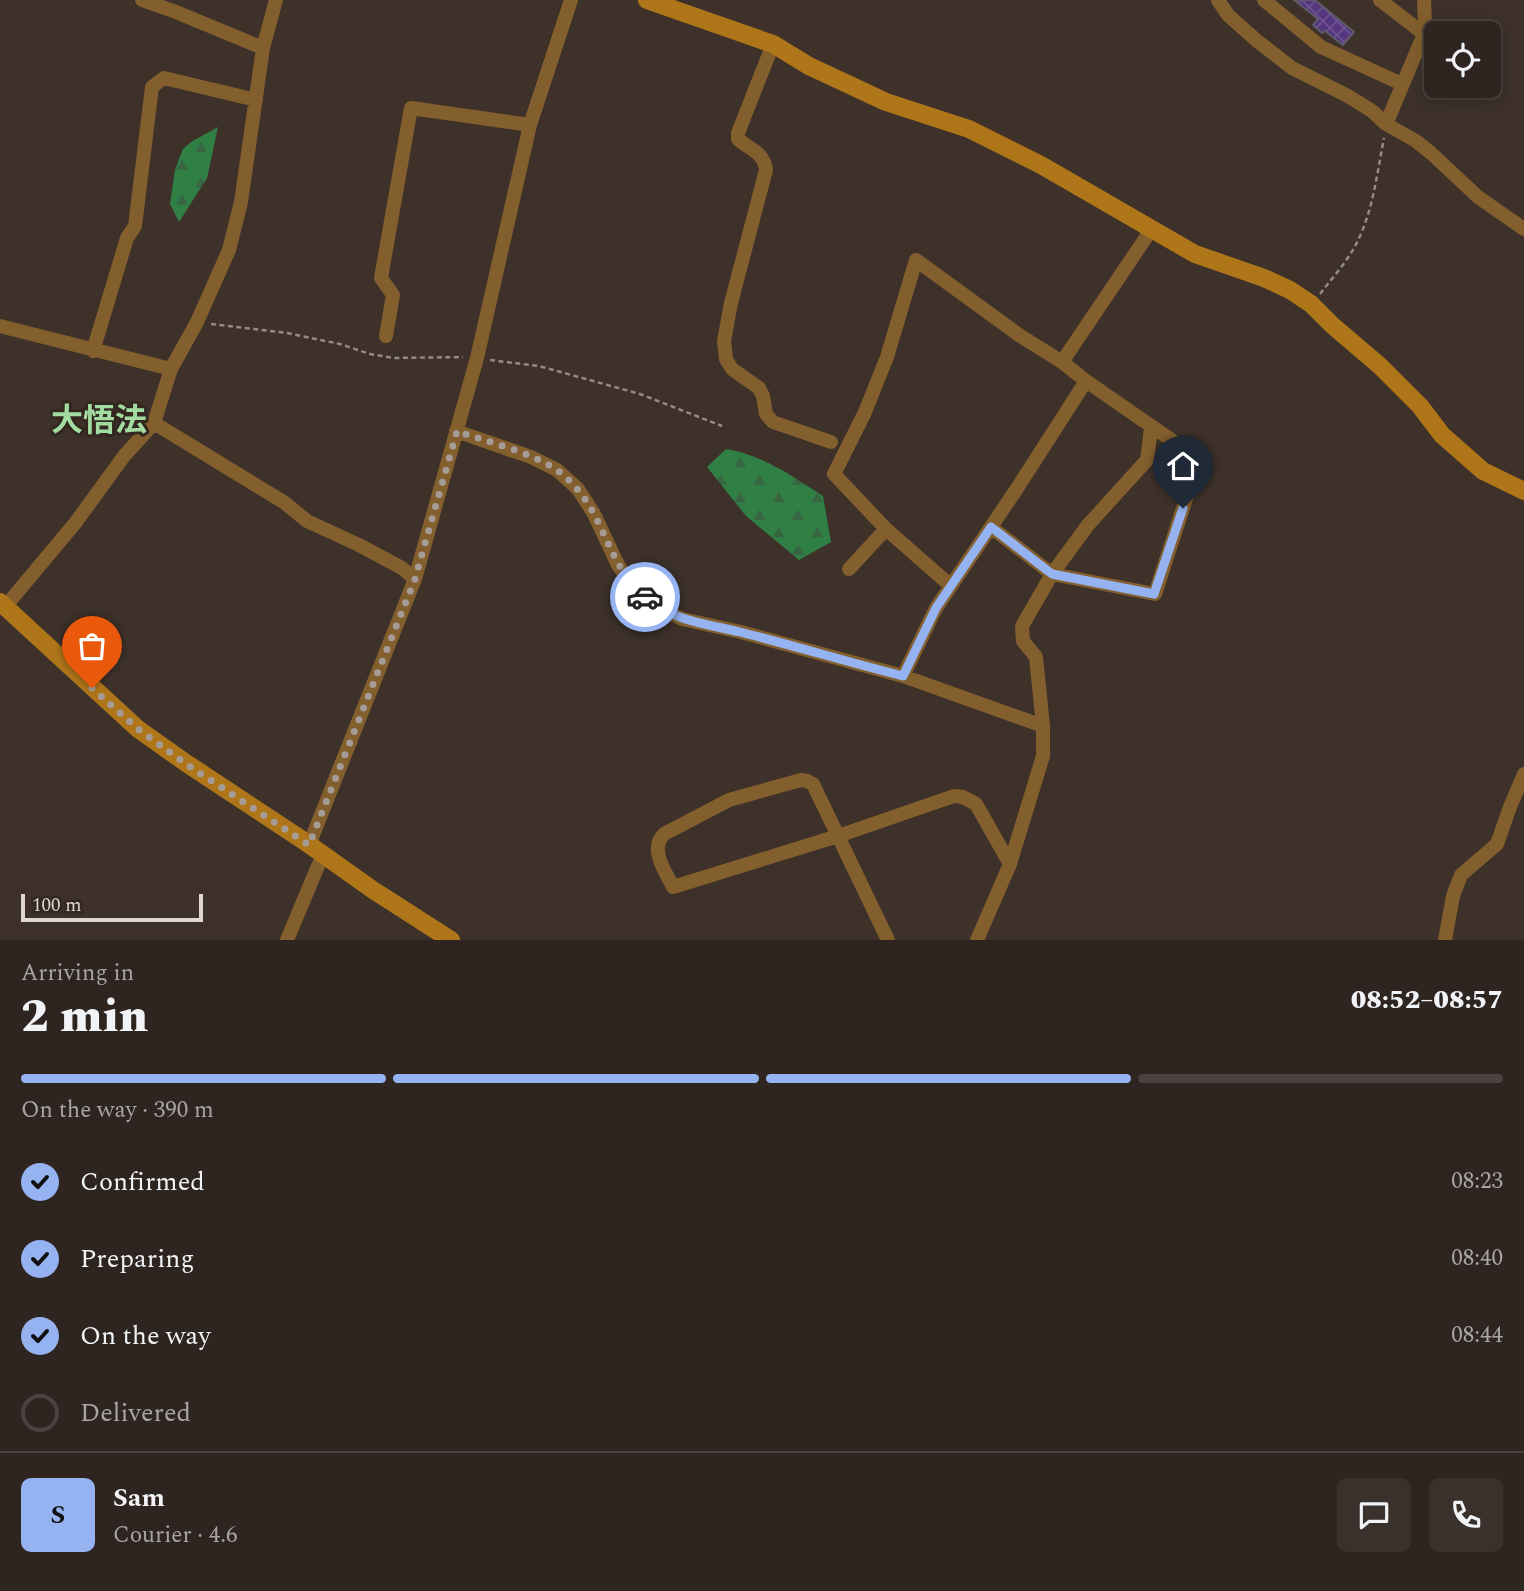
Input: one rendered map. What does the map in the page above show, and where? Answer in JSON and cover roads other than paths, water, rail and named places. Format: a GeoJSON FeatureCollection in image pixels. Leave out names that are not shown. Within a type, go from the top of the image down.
{"type":"FeatureCollection","features":[{"type":"Feature","properties":{"kind":"street"},"geometry":{"type":"LineString","coordinates":[[142,0],[263,48]]}},
{"type":"Feature","properties":{"kind":"street"},"geometry":{"type":"LineString","coordinates":[[275,0],[263,48],[241,202],[229,250],[197,322],[171,369],[155,423],[124,456],[76,522],[3,605],[138,729],[186,764],[451,940]]}},
{"type":"Feature","properties":{"kind":"street"},"geometry":{"type":"LineString","coordinates":[[287,940],[318,866],[317,850],[415,579],[477,358],[530,125],[571,0]]}},
{"type":"Feature","properties":{"kind":"street"},"geometry":{"type":"LineString","coordinates":[[647,0],[773,44],[809,66],[862,92],[969,130],[1041,165],[1195,254],[1290,290],[1311,304],[1380,366],[1420,406],[1442,435],[1483,471],[1524,491]]}},
{"type":"Feature","properties":{"kind":"street"},"geometry":{"type":"LineString","coordinates":[[1218,0],[1228,15],[1292,68],[1348,96],[1386,124],[1416,141],[1478,197],[1524,229]]}},
{"type":"Feature","properties":{"kind":"street"},"geometry":{"type":"LineString","coordinates":[[1264,0],[1321,47],[1402,84]]}},
{"type":"Feature","properties":{"kind":"street"},"geometry":{"type":"LineString","coordinates":[[1380,0],[1424,34],[1386,124]]}},
{"type":"Feature","properties":{"kind":"street"},"geometry":{"type":"LineString","coordinates":[[1424,0],[1425,21]]}},
{"type":"Feature","properties":{"kind":"street"},"geometry":{"type":"LineString","coordinates":[[773,44],[738,133],[738,139],[762,157],[766,170],[731,303],[724,341],[726,359],[732,369],[759,388],[766,414],[773,422],[831,442]]}},
{"type":"Feature","properties":{"kind":"street"},"geometry":{"type":"LineString","coordinates":[[93,351],[127,238],[135,226],[152,87],[164,78],[256,100]]}},
{"type":"Feature","properties":{"kind":"street"},"geometry":{"type":"LineString","coordinates":[[386,336],[393,295],[381,278],[411,108],[530,125]]}},
{"type":"Feature","properties":{"kind":"street"},"geometry":{"type":"LineString","coordinates":[[1062,362],[1151,230]]}},
{"type":"Feature","properties":{"kind":"street"},"geometry":{"type":"LineString","coordinates":[[951,586],[886,529],[834,474],[865,412],[887,357],[916,260],[1018,335],[1062,362],[1086,382],[1199,459],[1154,594],[1052,574],[991,527]]}},
{"type":"Feature","properties":{"kind":"street"},"geometry":{"type":"LineString","coordinates":[[0,326],[171,369]]}},
{"type":"Feature","properties":{"kind":"street"},"geometry":{"type":"LineString","coordinates":[[903,676],[936,608],[1086,382]]}},
{"type":"Feature","properties":{"kind":"street"},"geometry":{"type":"LineString","coordinates":[[155,423],[285,503],[307,521],[381,556],[415,579]]}},
{"type":"Feature","properties":{"kind":"street"},"geometry":{"type":"LineString","coordinates":[[977,940],[1010,864],[1044,756],[1036,657],[1023,641],[1022,626],[1052,574],[1088,525],[1147,460],[1151,428]]}},
{"type":"Feature","properties":{"kind":"street"},"geometry":{"type":"LineString","coordinates":[[457,431],[531,457],[557,470],[578,489],[594,513],[618,565],[632,585],[656,606],[682,619],[741,632],[903,676],[1043,726]]}},
{"type":"Feature","properties":{"kind":"street"},"geometry":{"type":"LineString","coordinates":[[849,569],[886,529]]}},
{"type":"Feature","properties":{"kind":"street"},"geometry":{"type":"LineString","coordinates":[[1445,940],[1453,896],[1461,875],[1497,844],[1524,774]]}},
{"type":"Feature","properties":{"kind":"street"},"geometry":{"type":"LineString","coordinates":[[888,940],[838,836],[813,784],[807,780],[729,800],[664,834],[658,840],[657,849],[673,887],[838,836],[954,796],[976,803],[1010,864]]}},
{"type":"Feature","properties":{"kind":"district","name":"大悟法"},"geometry":{"type":"Point","coordinates":[99,421]}}]}
